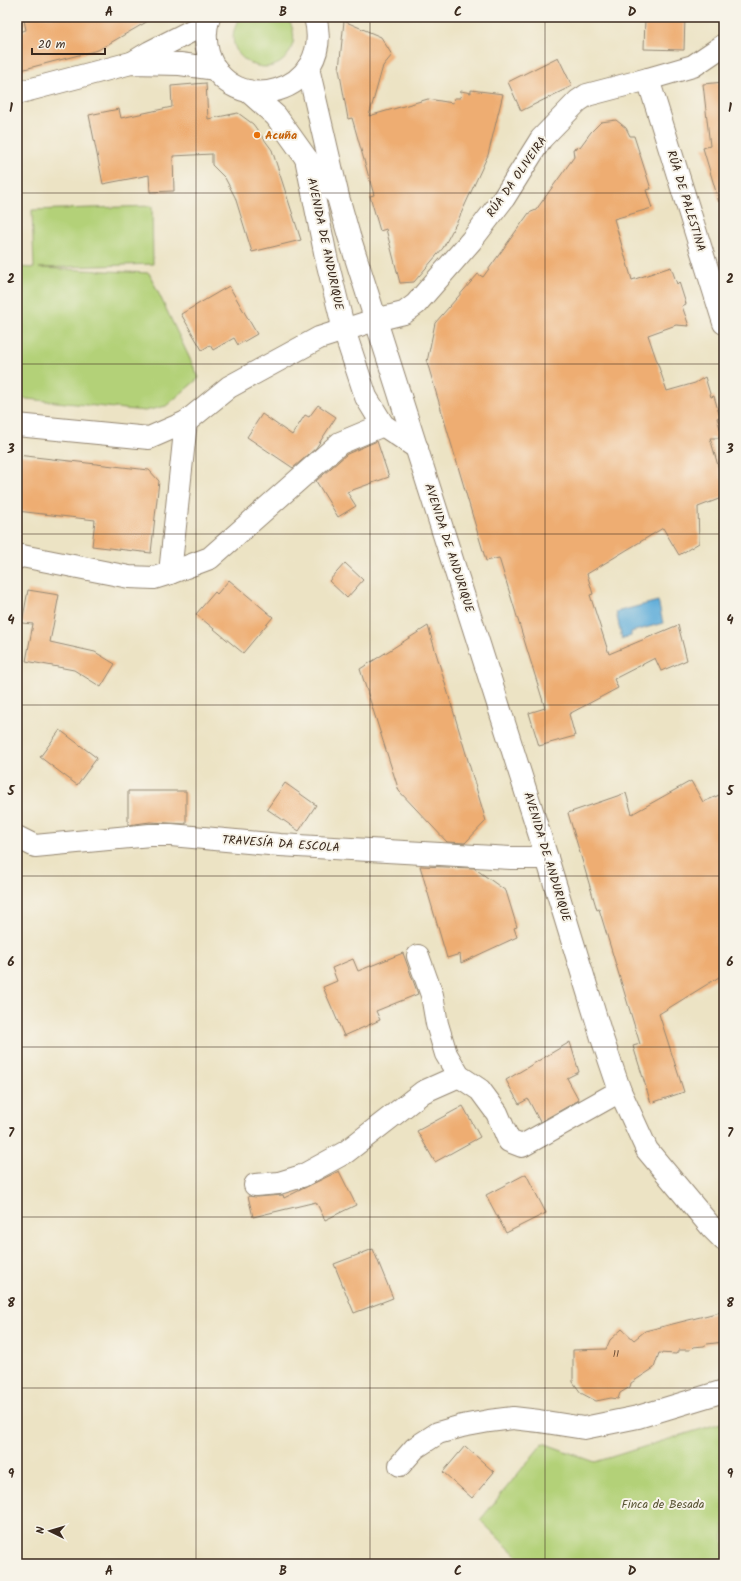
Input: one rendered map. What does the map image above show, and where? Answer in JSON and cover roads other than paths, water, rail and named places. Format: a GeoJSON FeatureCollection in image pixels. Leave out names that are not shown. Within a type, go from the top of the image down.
{"type":"FeatureCollection","features":[{"type":"Feature","properties":{"kind":"street"},"geometry":{"type":"LineString","coordinates":[[208,20],[206,47],[210,59],[216,69],[224,79],[235,86],[248,91],[261,93],[274,91],[288,86],[299,79],[308,68],[314,56],[318,42],[318,28],[315,17]]}},
{"type":"Feature","properties":{"kind":"street"},"geometry":{"type":"LineString","coordinates":[[132,63],[208,20]]}},
{"type":"Feature","properties":{"kind":"street","name":"RÚA DA OLIVEIRA"},"geometry":{"type":"LineString","coordinates":[[17,425],[149,438],[186,422],[229,387],[319,338],[375,320],[404,313],[416,304],[471,241],[504,198],[541,139],[578,100],[587,95],[693,66],[724,44]]}},
{"type":"Feature","properties":{"kind":"street"},"geometry":{"type":"LineString","coordinates":[[17,94],[132,63],[180,64],[216,69]]}},
{"type":"Feature","properties":{"kind":"street","name":"AVENIDA DE ANDURIQUE"},"geometry":{"type":"LineString","coordinates":[[308,68],[338,197],[375,320],[417,448],[547,858],[602,1038],[620,1091],[647,1150],[712,1228],[724,1240]]}},
{"type":"Feature","properties":{"kind":"street","name":"RÚA DE PALESTINA"},"geometry":{"type":"LineString","coordinates":[[648,79],[724,323]]}},
{"type":"Feature","properties":{"kind":"street"},"geometry":{"type":"LineString","coordinates":[[248,91],[276,116],[306,158],[338,197]]}},
{"type":"Feature","properties":{"kind":"street","name":"AVENIDA DE ANDURIQUE"},"geometry":{"type":"LineString","coordinates":[[306,158],[326,256],[344,330],[366,397],[383,424],[417,448]]}},
{"type":"Feature","properties":{"kind":"street"},"geometry":{"type":"LineString","coordinates":[[170,573],[186,422]]}},
{"type":"Feature","properties":{"kind":"street"},"geometry":{"type":"LineString","coordinates":[[17,558],[22,556],[129,577],[154,578],[170,573],[210,558],[340,443],[383,424]]}},
{"type":"Feature","properties":{"kind":"street","name":"TRAVESÍA DA ESCOLA"},"geometry":{"type":"LineString","coordinates":[[17,837],[35,846],[150,835],[171,835],[344,848],[511,858],[547,858]]}},
{"type":"Feature","properties":{"kind":"street"},"geometry":{"type":"LineString","coordinates":[[418,956],[432,995],[437,1024],[446,1054],[460,1076],[480,1090],[497,1113],[509,1141],[522,1146],[620,1091]]}},
{"type":"Feature","properties":{"kind":"street"},"geometry":{"type":"LineString","coordinates":[[254,1185],[279,1183],[302,1176],[346,1152],[423,1092],[460,1076]]}},
{"type":"Feature","properties":{"kind":"street"},"geometry":{"type":"LineString","coordinates":[[400,1465],[415,1448],[438,1433],[462,1426],[489,1420],[513,1418],[584,1428],[638,1417],[724,1391]]}},
{"type":"Feature","properties":{"kind":"water"},"geometry":{"type":"Polygon","coordinates":[[[658,601],[663,623],[631,632],[631,636],[622,639],[616,612],[658,601]]]}},
{"type":"Feature","properties":{"kind":"place","name":"Acuña"},"geometry":{"type":"Point","coordinates":[257,135]}},
{"type":"Feature","properties":{"kind":"park label","name":"Finca de Besada"},"geometry":{"type":"Point","coordinates":[663,1504]}}]}
